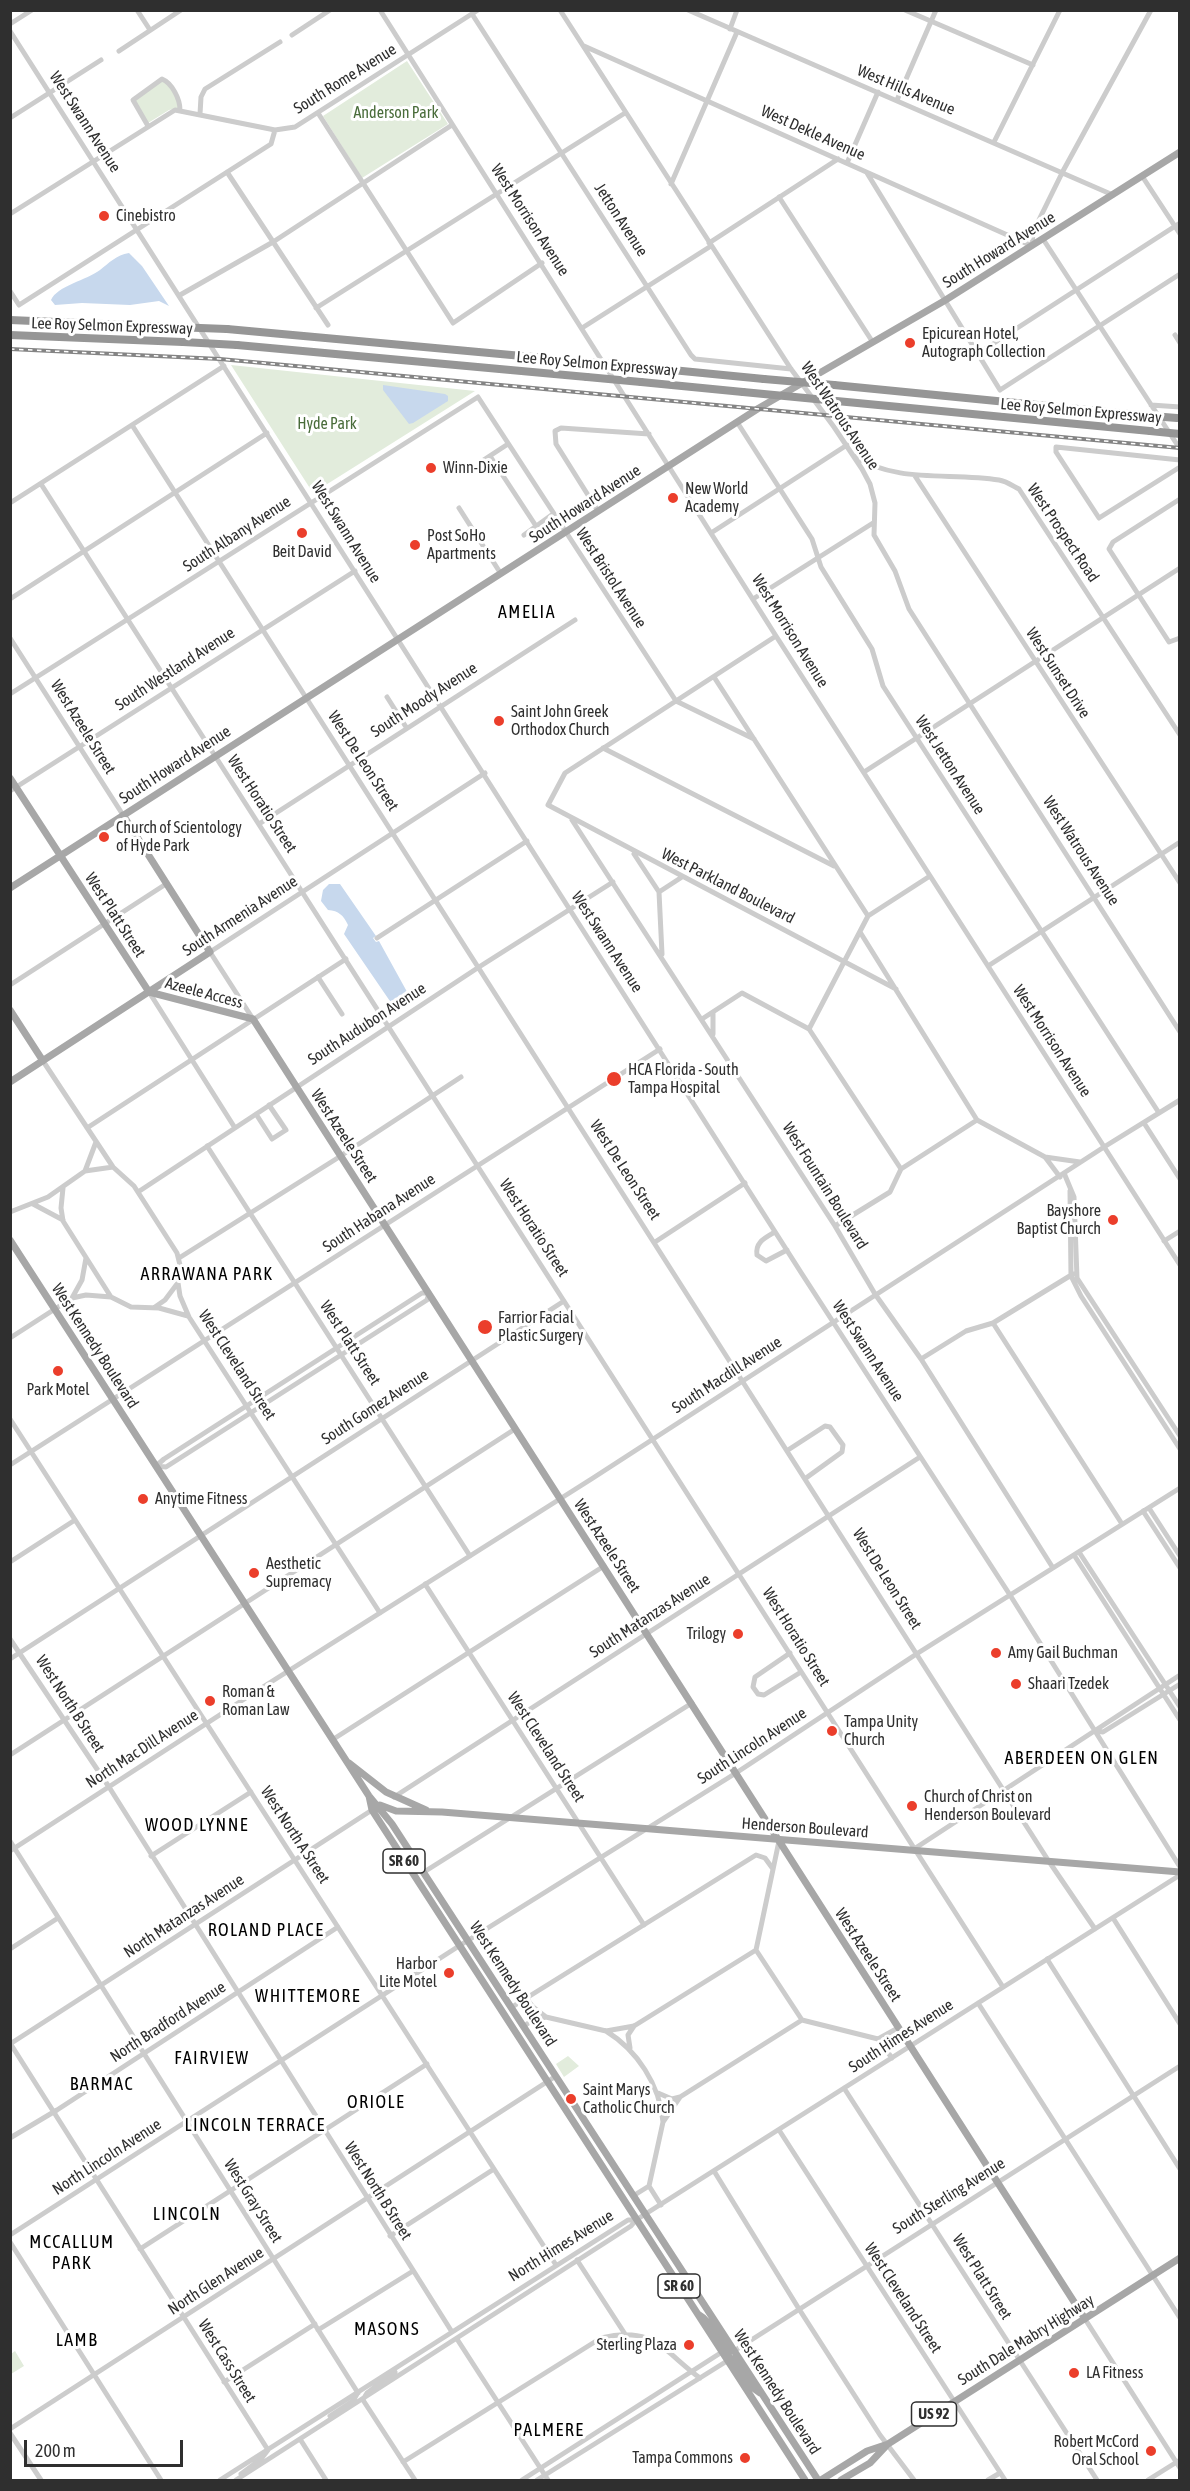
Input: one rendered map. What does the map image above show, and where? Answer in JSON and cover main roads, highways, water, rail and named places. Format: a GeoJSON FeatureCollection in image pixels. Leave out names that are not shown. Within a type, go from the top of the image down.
{"type":"FeatureCollection","features":[{"type":"Feature","properties":{"kind":"highway","name":"Lee Roy Selmon Expressway"},"geometry":{"type":"LineString","coordinates":[[10,320],[227,329],[1178,418]]}},
{"type":"Feature","properties":{"kind":"highway","name":"Lee Roy Selmon Expressway"},"geometry":{"type":"LineString","coordinates":[[10,335],[237,345],[1179,434]]}},
{"type":"Feature","properties":{"kind":"main road","name":"South Howard Avenue"},"geometry":{"type":"LineString","coordinates":[[10,888],[737,422],[800,383],[944,301],[1179,152]]}},
{"type":"Feature","properties":{"kind":"main road","name":"West Platt Street"},"geometry":{"type":"LineString","coordinates":[[10,778],[14,789],[148,992]]}},
{"type":"Feature","properties":{"kind":"main road","name":"West Azeele Street"},"geometry":{"type":"LineString","coordinates":[[123,815],[210,952]]}},
{"type":"Feature","properties":{"kind":"main road","name":"South Armenia Avenue"},"geometry":{"type":"LineString","coordinates":[[10,1082],[210,952]]}},
{"type":"Feature","properties":{"kind":"main road","name":"Azeele Access"},"geometry":{"type":"LineString","coordinates":[[148,992],[253,1019]]}},
{"type":"Feature","properties":{"kind":"main road"},"geometry":{"type":"LineString","coordinates":[[10,1010],[43,1060]]}},
{"type":"Feature","properties":{"kind":"main road","name":"West Azeele Street"},"geometry":{"type":"LineString","coordinates":[[253,1019],[1084,2319]]}},
{"type":"Feature","properties":{"kind":"main road","name":"West Kennedy Boulevard"},"geometry":{"type":"LineString","coordinates":[[10,1240],[332,1740],[369,1796],[393,1824],[820,2481]]}},
{"type":"Feature","properties":{"kind":"main road","name":"Henderson Boulevard"},"geometry":{"type":"LineString","coordinates":[[345,1759],[394,1797],[428,1811]]}},
{"type":"Feature","properties":{"kind":"main road","name":"West Kennedy Boulevard"},"geometry":{"type":"LineString","coordinates":[[369,1796],[372,1810],[805,2481]]}},
{"type":"Feature","properties":{"kind":"main road","name":"Henderson Boulevard"},"geometry":{"type":"LineString","coordinates":[[369,1796],[392,1811],[428,1811],[510,1817],[779,1841],[1048,1860],[1179,1873]]}},
{"type":"Feature","properties":{"kind":"main road","name":"South Dale Mabry Highway"},"geometry":{"type":"LineString","coordinates":[[888,2444],[1179,2258]]}},
{"type":"Feature","properties":{"kind":"main road"},"geometry":{"type":"LineString","coordinates":[[696,2312],[706,2318],[724,2346],[734,2351]]}},
{"type":"Feature","properties":{"kind":"main road"},"geometry":{"type":"LineString","coordinates":[[722,2352],[735,2362],[752,2389],[762,2394]]}},
{"type":"Feature","properties":{"kind":"main road","name":"US 92"},"geometry":{"type":"LineString","coordinates":[[820,2481],[867,2451],[888,2444]]}},
{"type":"Feature","properties":{"kind":"main road","name":"US 92"},"geometry":{"type":"LineString","coordinates":[[842,2481],[870,2463],[888,2444]]}},
{"type":"Feature","properties":{"kind":"water"},"geometry":{"type":"Polygon","coordinates":[[[129,253],[142,266],[169,306],[159,301],[130,305],[82,303],[55,305],[51,300],[59,291],[94,274],[116,257],[129,253]]]}},
{"type":"Feature","properties":{"kind":"water"},"geometry":{"type":"Polygon","coordinates":[[[383,385],[445,394],[448,396],[448,401],[409,424],[383,390],[383,385]]]}},
{"type":"Feature","properties":{"kind":"water"},"geometry":{"type":"Polygon","coordinates":[[[329,884],[340,884],[376,936],[373,938],[376,942],[379,941],[411,999],[396,1010],[344,934],[348,925],[344,919],[335,911],[328,910],[321,901],[323,890],[329,884]]]}},
{"type":"Feature","properties":{"kind":"railway"},"geometry":{"type":"LineString","coordinates":[[10,349],[220,359],[1180,448]]}},
{"type":"Feature","properties":{"kind":"place","name":"Cinebistro"},"geometry":{"type":"Point","coordinates":[104,216]}},
{"type":"Feature","properties":{"kind":"place","name":"Epicurean Hotel, Autograph Collection"},"geometry":{"type":"Point","coordinates":[910,343]}},
{"type":"Feature","properties":{"kind":"place","name":"Winn-Dixie"},"geometry":{"type":"Point","coordinates":[431,468]}},
{"type":"Feature","properties":{"kind":"place","name":"New World Academy"},"geometry":{"type":"Point","coordinates":[673,498]}},
{"type":"Feature","properties":{"kind":"place","name":"Beit David"},"geometry":{"type":"Point","coordinates":[302,533]}},
{"type":"Feature","properties":{"kind":"place","name":"Post SoHo Apartments"},"geometry":{"type":"Point","coordinates":[415,545]}},
{"type":"Feature","properties":{"kind":"place","name":"Saint John Greek Orthodox Church"},"geometry":{"type":"Point","coordinates":[499,721]}},
{"type":"Feature","properties":{"kind":"place","name":"Church of Scientology of Hyde Park"},"geometry":{"type":"Point","coordinates":[104,837]}},
{"type":"Feature","properties":{"kind":"place","name":"HCA Florida - South Tampa Hospital"},"geometry":{"type":"Point","coordinates":[614,1079]}},
{"type":"Feature","properties":{"kind":"place","name":"Bayshore Baptist Church"},"geometry":{"type":"Point","coordinates":[1113,1220]}},
{"type":"Feature","properties":{"kind":"place","name":"Farrior Facial Plastic Surgery"},"geometry":{"type":"Point","coordinates":[485,1327]}},
{"type":"Feature","properties":{"kind":"place","name":"Park Motel"},"geometry":{"type":"Point","coordinates":[58,1371]}},
{"type":"Feature","properties":{"kind":"place","name":"Anytime Fitness"},"geometry":{"type":"Point","coordinates":[143,1499]}},
{"type":"Feature","properties":{"kind":"place","name":"Aesthetic Supremacy"},"geometry":{"type":"Point","coordinates":[254,1573]}},
{"type":"Feature","properties":{"kind":"place","name":"Trilogy"},"geometry":{"type":"Point","coordinates":[738,1634]}},
{"type":"Feature","properties":{"kind":"place","name":"Amy Gail Buchman"},"geometry":{"type":"Point","coordinates":[996,1653]}},
{"type":"Feature","properties":{"kind":"place","name":"Shaari Tzedek"},"geometry":{"type":"Point","coordinates":[1016,1684]}},
{"type":"Feature","properties":{"kind":"place","name":"Roman & Roman Law"},"geometry":{"type":"Point","coordinates":[210,1701]}},
{"type":"Feature","properties":{"kind":"place","name":"Tampa Unity Church"},"geometry":{"type":"Point","coordinates":[832,1731]}},
{"type":"Feature","properties":{"kind":"place","name":"Church of Christ on Henderson Boulevard"},"geometry":{"type":"Point","coordinates":[912,1806]}},
{"type":"Feature","properties":{"kind":"place","name":"Harbor Lite Motel"},"geometry":{"type":"Point","coordinates":[449,1973]}},
{"type":"Feature","properties":{"kind":"place","name":"Saint Marys Catholic Church"},"geometry":{"type":"Point","coordinates":[571,2099]}},
{"type":"Feature","properties":{"kind":"place","name":"Sterling Plaza"},"geometry":{"type":"Point","coordinates":[689,2345]}},
{"type":"Feature","properties":{"kind":"place","name":"LA Fitness"},"geometry":{"type":"Point","coordinates":[1074,2373]}},
{"type":"Feature","properties":{"kind":"place","name":"Robert McCord Oral School"},"geometry":{"type":"Point","coordinates":[1151,2451]}},
{"type":"Feature","properties":{"kind":"place","name":"Tampa Commons"},"geometry":{"type":"Point","coordinates":[745,2458]}},
{"type":"Feature","properties":{"kind":"district","name":"AMELIA"},"geometry":{"type":"Point","coordinates":[527,612]}},
{"type":"Feature","properties":{"kind":"district","name":"ARRAWANA PARK"},"geometry":{"type":"Point","coordinates":[207,1274]}},
{"type":"Feature","properties":{"kind":"district","name":"ABERDEEN ON GLEN"},"geometry":{"type":"Point","coordinates":[1082,1758]}},
{"type":"Feature","properties":{"kind":"district","name":"WOOD LYNNE"},"geometry":{"type":"Point","coordinates":[197,1825]}},
{"type":"Feature","properties":{"kind":"district","name":"ROLAND PLACE"},"geometry":{"type":"Point","coordinates":[266,1930]}},
{"type":"Feature","properties":{"kind":"district","name":"WHITTEMORE"},"geometry":{"type":"Point","coordinates":[308,1996]}},
{"type":"Feature","properties":{"kind":"district","name":"FAIRVIEW"},"geometry":{"type":"Point","coordinates":[212,2058]}},
{"type":"Feature","properties":{"kind":"district","name":"BARMAC"},"geometry":{"type":"Point","coordinates":[102,2084]}},
{"type":"Feature","properties":{"kind":"district","name":"ORIOLE"},"geometry":{"type":"Point","coordinates":[376,2102]}},
{"type":"Feature","properties":{"kind":"district","name":"LINCOLN TERRACE"},"geometry":{"type":"Point","coordinates":[255,2125]}},
{"type":"Feature","properties":{"kind":"district","name":"LINCOLN"},"geometry":{"type":"Point","coordinates":[187,2214]}},
{"type":"Feature","properties":{"kind":"district","name":"MCCALLUM PARK"},"geometry":{"type":"Point","coordinates":[72,2252]}},
{"type":"Feature","properties":{"kind":"district","name":"MASONS"},"geometry":{"type":"Point","coordinates":[387,2329]}},
{"type":"Feature","properties":{"kind":"district","name":"LAMB"},"geometry":{"type":"Point","coordinates":[77,2340]}},
{"type":"Feature","properties":{"kind":"district","name":"PALMERE"},"geometry":{"type":"Point","coordinates":[549,2430]}},
{"type":"Feature","properties":{"kind":"park label","name":"Anderson Park"},"geometry":{"type":"Point","coordinates":[396,113]}},
{"type":"Feature","properties":{"kind":"park label","name":"Hyde Park"},"geometry":{"type":"Point","coordinates":[327,424]}}]}
